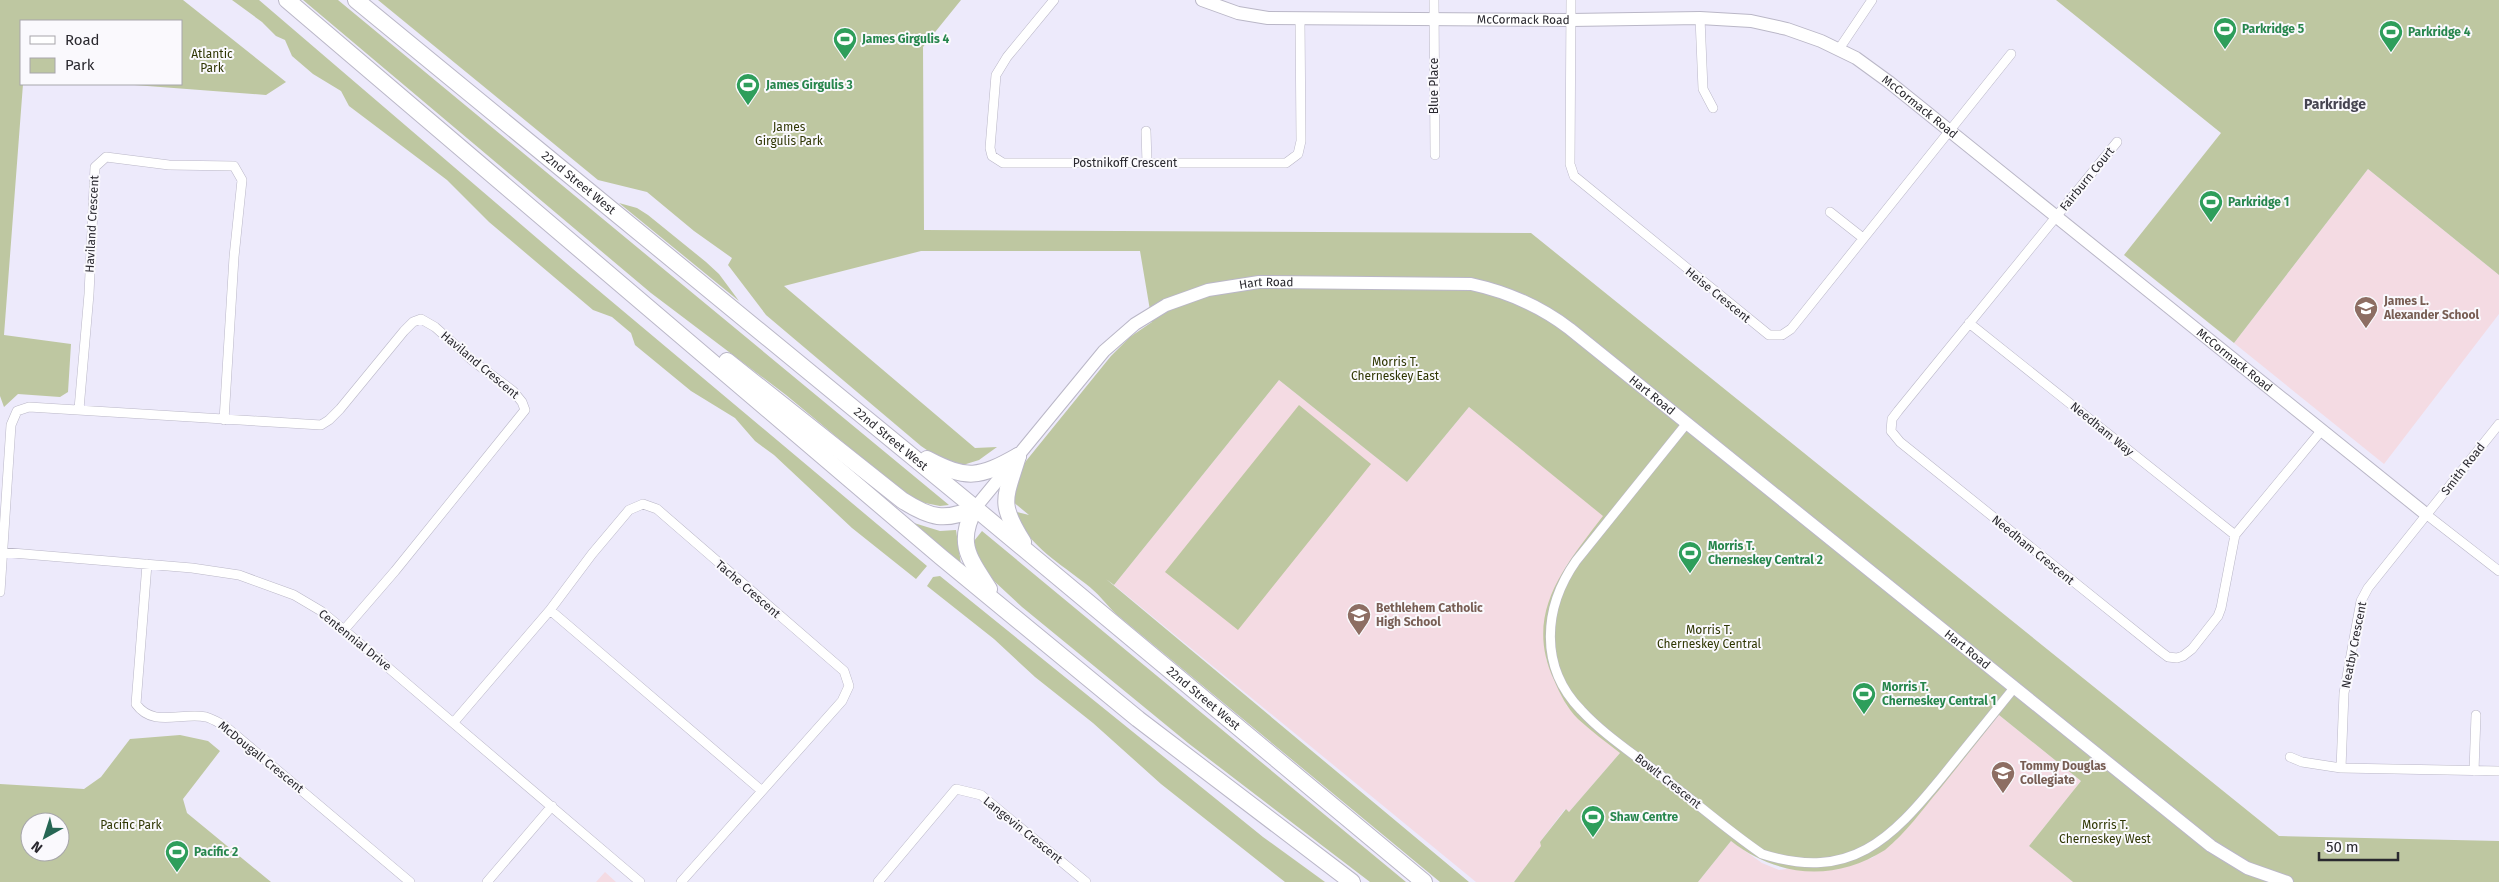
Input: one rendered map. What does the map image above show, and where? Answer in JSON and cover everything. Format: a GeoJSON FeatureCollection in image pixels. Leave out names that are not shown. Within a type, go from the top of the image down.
{"type":"FeatureCollection","features":[{"type":"Feature","properties":{"kind":"highway"},"geometry":{"type":"LineString","coordinates":[[287,0],[997,602],[1138,719],[1352,882]]}},
{"type":"Feature","properties":{"kind":"highway","name":"22nd Street West"},"geometry":{"type":"LineString","coordinates":[[356,0],[908,452],[1424,882]]}},
{"type":"Feature","properties":{"kind":"highway"},"geometry":{"type":"LineString","coordinates":[[673,327],[749,377],[902,500],[919,511],[945,517],[958,516],[975,508]]}},
{"type":"Feature","properties":{"kind":"highway"},"geometry":{"type":"LineString","coordinates":[[908,452],[946,469],[970,475],[988,471],[1018,456]]}},
{"type":"Feature","properties":{"kind":"highway"},"geometry":{"type":"LineString","coordinates":[[1018,456],[1007,488],[1005,508],[1013,527],[1030,555]]}},
{"type":"Feature","properties":{"kind":"highway"},"geometry":{"type":"LineString","coordinates":[[975,508],[966,523],[965,544],[975,569],[997,602]]}},
{"type":"Feature","properties":{"kind":"street","name":"Postnikoff Crescent"},"geometry":{"type":"LineString","coordinates":[[1054,0],[1007,57],[996,74],[990,148],[992,156],[997,161],[1010,164],[1279,164],[1293,160],[1298,154],[1302,142],[1300,19]]}},
{"type":"Feature","properties":{"kind":"street","name":"McCormack Road"},"geometry":{"type":"LineString","coordinates":[[1202,0],[1224,9],[1254,16],[1300,19],[1570,20],[1700,18],[1767,24],[1821,40],[1872,68],[2321,431],[2499,571]]}},
{"type":"Feature","properties":{"kind":"street","name":"Blue Place"},"geometry":{"type":"LineString","coordinates":[[1434,0],[1435,154]]}},
{"type":"Feature","properties":{"kind":"street","name":"Heise Crescent"},"geometry":{"type":"LineString","coordinates":[[1571,0],[1570,164],[1574,176],[1769,335],[1782,336],[1787,333],[2011,54]]}},
{"type":"Feature","properties":{"kind":"street"},"geometry":{"type":"LineString","coordinates":[[1839,49],[1872,0]]}},
{"type":"Feature","properties":{"kind":"street"},"geometry":{"type":"LineString","coordinates":[[1700,18],[1702,82],[1706,96],[1713,108]]}},
{"type":"Feature","properties":{"kind":"street"},"geometry":{"type":"LineString","coordinates":[[1146,130],[1147,163]]}},
{"type":"Feature","properties":{"kind":"street","name":"Fairburn Court"},"geometry":{"type":"LineString","coordinates":[[2056,216],[2117,142]]}},
{"type":"Feature","properties":{"kind":"street","name":"Haviland Crescent"},"geometry":{"type":"LineString","coordinates":[[79,410],[89,294],[95,167],[106,157],[169,165],[234,166],[242,180],[234,257],[224,420]]}},
{"type":"Feature","properties":{"kind":"street"},"geometry":{"type":"LineString","coordinates":[[1830,212],[1863,238]]}},
{"type":"Feature","properties":{"kind":"street","name":"Needham Crescent"},"geometry":{"type":"LineString","coordinates":[[2056,216],[1892,419],[1891,431],[1900,442],[2168,657],[2177,658],[2192,649],[2218,616],[2222,608],[2234,535]]}},
{"type":"Feature","properties":{"kind":"street","name":"Hart Road"},"geometry":{"type":"LineString","coordinates":[[975,508],[1095,360],[1136,324],[1166,305],[1194,294],[1224,286],[1259,282],[1471,284],[1500,291],[1530,303],[1556,319],[2211,846],[2247,868],[2286,882]]}},
{"type":"Feature","properties":{"kind":"street","name":"Haviland Crescent"},"geometry":{"type":"LineString","coordinates":[[1,552],[11,425],[14,415],[21,409],[29,407],[320,425],[329,420],[340,409],[412,322],[421,319],[435,327],[473,361],[513,391],[522,402],[525,410],[344,630]]}},
{"type":"Feature","properties":{"kind":"street","name":"Needham Way"},"geometry":{"type":"LineString","coordinates":[[1969,323],[2234,535]]}},
{"type":"Feature","properties":{"kind":"street","name":"Bowlt Crescent"},"geometry":{"type":"LineString","coordinates":[[1687,423],[1576,561],[1562,584],[1554,606],[1550,641],[1555,667],[1572,700],[1597,725],[1762,854],[1788,865],[1803,868],[1824,868],[1858,859],[1891,836],[2014,688]]}},
{"type":"Feature","properties":{"kind":"street","name":"Smith Road"},"geometry":{"type":"LineString","coordinates":[[2427,515],[2499,424]]}},
{"type":"Feature","properties":{"kind":"street"},"geometry":{"type":"LineString","coordinates":[[2234,535],[2321,431]]}},
{"type":"Feature","properties":{"kind":"street","name":"Tache Crescent"},"geometry":{"type":"LineString","coordinates":[[454,722],[550,610],[592,554],[629,510],[643,504],[657,509],[844,672],[848,678],[849,686],[842,701],[681,882]]}},
{"type":"Feature","properties":{"kind":"street","name":"Neatby Crescent"},"geometry":{"type":"LineString","coordinates":[[2340,768],[2344,693],[2361,601],[2368,588],[2427,515]]}},
{"type":"Feature","properties":{"kind":"street"},"geometry":{"type":"LineString","coordinates":[[0,592],[1,552]]}},
{"type":"Feature","properties":{"kind":"street","name":"Centennial Drive"},"geometry":{"type":"LineString","coordinates":[[1,552],[222,572],[261,582],[308,603],[344,630],[454,722],[640,882]]}},
{"type":"Feature","properties":{"kind":"street","name":"McDougall Crescent"},"geometry":{"type":"LineString","coordinates":[[147,564],[136,704],[140,710],[148,716],[206,717],[225,726],[410,882]]}},
{"type":"Feature","properties":{"kind":"street"},"geometry":{"type":"LineString","coordinates":[[550,610],[762,791]]}},
{"type":"Feature","properties":{"kind":"street"},"geometry":{"type":"LineString","coordinates":[[2474,771],[2476,715]]}},
{"type":"Feature","properties":{"kind":"street"},"geometry":{"type":"LineString","coordinates":[[2290,757],[2302,762],[2340,768],[2499,771]]}},
{"type":"Feature","properties":{"kind":"street","name":"Langevin Crescent"},"geometry":{"type":"LineString","coordinates":[[878,882],[956,789],[981,795],[1086,882]]}},
{"type":"Feature","properties":{"kind":"street"},"geometry":{"type":"LineString","coordinates":[[487,882],[552,806]]}},
{"type":"Feature","properties":{"kind":"shaded area","name":"James L. Alexander School"},"geometry":{"type":"Polygon","coordinates":[[[2368,169],[2499,275],[2499,314],[2384,464],[2234,343],[2368,169]]]}},
{"type":"Feature","properties":{"kind":"shaded area","name":"Bethlehem Catholic High School"},"geometry":{"type":"Polygon","coordinates":[[[1279,380],[1407,482],[1469,407],[1604,516],[1566,566],[1546,659],[1567,706],[1620,753],[1569,812],[1565,809],[1540,842],[1542,846],[1514,882],[1476,882],[1114,585],[1279,380]]]}},
{"type":"Feature","properties":{"kind":"shaded area","name":"Tommy Douglas Collegiate"},"geometry":{"type":"Polygon","coordinates":[[[1999,715],[2081,781],[2029,846],[2073,882],[1698,882],[1731,841],[1762,863],[1779,870],[1872,858],[1895,841],[1999,715]]]}},
{"type":"Feature","properties":{"kind":"shaded area"},"geometry":{"type":"Polygon","coordinates":[[[605,872],[616,882],[596,882],[605,872]]]}},
{"type":"Feature","properties":{"kind":"green space","name":"Atlantic Park"},"geometry":{"type":"Polygon","coordinates":[[[0,0],[183,0],[286,82],[266,95],[134,85],[182,85],[182,20],[20,20],[20,85],[23,85],[4,335],[71,344],[68,392],[60,397],[18,394],[4,407],[0,396],[0,0]]]}},
{"type":"Feature","properties":{"kind":"green space"},"geometry":{"type":"Polygon","coordinates":[[[232,0],[259,0],[573,269],[927,566],[916,579],[852,528],[774,455],[755,441],[735,418],[691,391],[635,345],[631,333],[612,317],[593,310],[489,222],[447,180],[349,106],[341,91],[313,74],[292,56],[285,40],[276,36],[262,22],[232,0]]]}},
{"type":"Feature","properties":{"kind":"green space"},"geometry":{"type":"Polygon","coordinates":[[[303,0],[338,0],[949,505],[940,506],[915,501],[786,395],[651,293],[303,0]]]}},
{"type":"Feature","properties":{"kind":"green space"},"geometry":{"type":"Polygon","coordinates":[[[378,0],[961,0],[923,47],[924,230],[1531,233],[2279,836],[2499,841],[2499,882],[2073,882],[2029,846],[2081,781],[1999,715],[1900,836],[1885,850],[1866,860],[1846,867],[1827,871],[1787,869],[1768,863],[1731,841],[1698,882],[1514,882],[1541,846],[1540,842],[1566,809],[1569,812],[1620,753],[1578,719],[1567,706],[1554,680],[1546,656],[1543,633],[1546,612],[1563,572],[1603,516],[1469,407],[1407,482],[1279,380],[1114,585],[1106,579],[1469,882],[1440,882],[1116,614],[1098,594],[1035,543],[1019,523],[1013,511],[1029,515],[1012,501],[1020,471],[1026,461],[1111,356],[1130,337],[1152,322],[1140,251],[921,251],[784,286],[975,448],[997,447],[979,460],[963,465],[949,465],[921,446],[766,315],[728,265],[732,258],[694,231],[647,192],[598,180],[378,0]]]}},
{"type":"Feature","properties":{"kind":"green space"},"geometry":{"type":"Polygon","coordinates":[[[2056,0],[2499,0],[2499,275],[2368,169],[2234,343],[2124,255],[2221,133],[2056,0]]]}},
{"type":"Feature","properties":{"kind":"green space"},"geometry":{"type":"Polygon","coordinates":[[[619,203],[637,208],[648,215],[706,262],[719,274],[739,301],[619,203]]]}},
{"type":"Feature","properties":{"kind":"green space"},"geometry":{"type":"Polygon","coordinates":[[[1299,405],[1371,464],[1238,630],[1165,572],[1299,405]]]}},
{"type":"Feature","properties":{"kind":"green space"},"geometry":{"type":"Polygon","coordinates":[[[914,523],[940,531],[956,530],[961,564],[914,523]]]}},
{"type":"Feature","properties":{"kind":"green space"},"geometry":{"type":"Polygon","coordinates":[[[982,531],[1406,882],[1370,882],[1188,743],[1022,607],[994,581],[970,546],[982,531]]]}},
{"type":"Feature","properties":{"kind":"green space"},"geometry":{"type":"Polygon","coordinates":[[[940,576],[1263,837],[1325,882],[1285,882],[1161,784],[1093,723],[1035,677],[994,639],[927,586],[933,577],[940,576]]]}},
{"type":"Feature","properties":{"kind":"green space","name":"Pacific Park"},"geometry":{"type":"Polygon","coordinates":[[[180,735],[208,741],[220,751],[183,799],[187,813],[271,882],[0,882],[0,784],[84,789],[101,777],[130,739],[180,735]]]}},
{"type":"Feature","properties":{"kind":"place","name":"Parkridge 5"},"geometry":{"type":"Point","coordinates":[2225,50]}},
{"type":"Feature","properties":{"kind":"place","name":"Parkridge 4"},"geometry":{"type":"Point","coordinates":[2391,53]}},
{"type":"Feature","properties":{"kind":"place","name":"James Girgulis 4"},"geometry":{"type":"Point","coordinates":[845,60]}},
{"type":"Feature","properties":{"kind":"place","name":"James Girgulis 3"},"geometry":{"type":"Point","coordinates":[748,106]}},
{"type":"Feature","properties":{"kind":"place","name":"Parkridge 1"},"geometry":{"type":"Point","coordinates":[2211,223]}},
{"type":"Feature","properties":{"kind":"place","name":"James L. Alexander School"},"geometry":{"type":"Point","coordinates":[2366,329]}},
{"type":"Feature","properties":{"kind":"place","name":"Morris T. Cherneskey Central 2"},"geometry":{"type":"Point","coordinates":[1690,574]}},
{"type":"Feature","properties":{"kind":"place","name":"Bethlehem Catholic High School"},"geometry":{"type":"Point","coordinates":[1359,636]}},
{"type":"Feature","properties":{"kind":"place","name":"Morris T. Cherneskey Central 1"},"geometry":{"type":"Point","coordinates":[1864,715]}},
{"type":"Feature","properties":{"kind":"place","name":"Tommy Douglas Collegiate"},"geometry":{"type":"Point","coordinates":[2003,794]}},
{"type":"Feature","properties":{"kind":"place","name":"Shaw Centre"},"geometry":{"type":"Point","coordinates":[1593,838]}},
{"type":"Feature","properties":{"kind":"place","name":"Pacific 2"},"geometry":{"type":"Point","coordinates":[177,873]}},
{"type":"Feature","properties":{"kind":"district","name":"Parkridge"},"geometry":{"type":"Point","coordinates":[2335,104]}},
{"type":"Feature","properties":{"kind":"park label","name":"James Girgulis Park"},"geometry":{"type":"Point","coordinates":[789,134]}},
{"type":"Feature","properties":{"kind":"park label","name":"Morris T. Cherneskey East"},"geometry":{"type":"Point","coordinates":[1395,369]}},
{"type":"Feature","properties":{"kind":"park label","name":"Morris T. Cherneskey Central"},"geometry":{"type":"Point","coordinates":[1709,637]}},
{"type":"Feature","properties":{"kind":"park label","name":"Morris T. Cherneskey West"},"geometry":{"type":"Point","coordinates":[2105,832]}}]}
